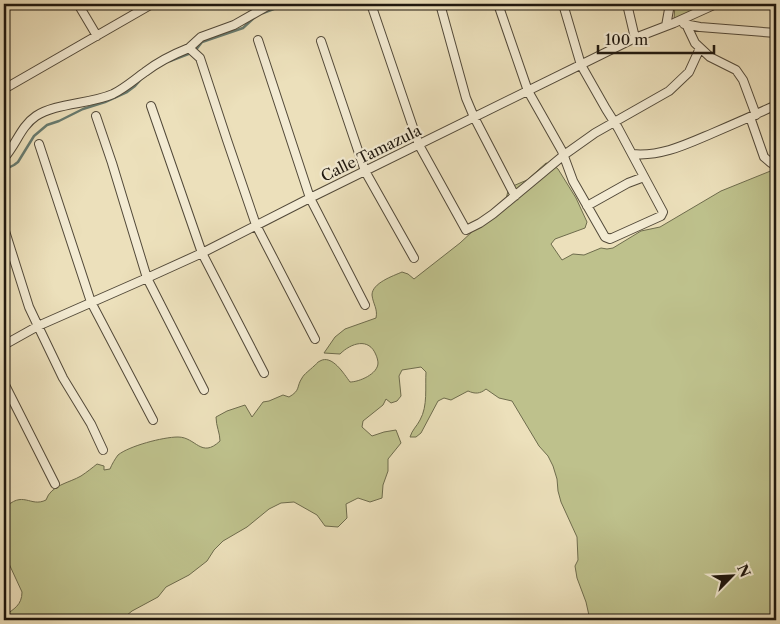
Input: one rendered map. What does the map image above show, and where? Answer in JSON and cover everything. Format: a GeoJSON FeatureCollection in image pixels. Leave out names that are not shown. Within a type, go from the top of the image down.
{"type":"FeatureCollection","features":[{"type":"Feature","properties":{"kind":"street"},"geometry":{"type":"LineString","coordinates":[[78,4],[97,36]]}},
{"type":"Feature","properties":{"kind":"street"},"geometry":{"type":"LineString","coordinates":[[4,89],[152,4]]}},
{"type":"Feature","properties":{"kind":"street"},"geometry":{"type":"LineString","coordinates":[[4,158],[28,122],[42,112],[91,101],[112,94],[157,64],[189,48],[201,38],[234,25],[271,4]]}},
{"type":"Feature","properties":{"kind":"street"},"geometry":{"type":"LineString","coordinates":[[371,4],[419,145],[466,230],[480,224],[564,155],[595,133],[669,91],[689,72],[700,48]]}},
{"type":"Feature","properties":{"kind":"street"},"geometry":{"type":"LineString","coordinates":[[440,4],[466,98],[515,196]]}},
{"type":"Feature","properties":{"kind":"street"},"geometry":{"type":"LineString","coordinates":[[498,4],[528,91],[564,155],[571,176],[587,206],[605,237],[610,240],[661,216],[663,212],[581,65],[563,4]]}},
{"type":"Feature","properties":{"kind":"street"},"geometry":{"type":"LineString","coordinates":[[627,4],[635,38]]}},
{"type":"Feature","properties":{"kind":"street"},"geometry":{"type":"LineString","coordinates":[[670,4],[670,25],[686,24],[700,27],[776,33]]}},
{"type":"Feature","properties":{"kind":"street","name":"Calle Tamazula"},"geometry":{"type":"LineString","coordinates":[[4,345],[38,326],[202,253],[635,38],[670,25],[716,4]]}},
{"type":"Feature","properties":{"kind":"street"},"geometry":{"type":"LineString","coordinates":[[686,24],[695,43],[700,48],[710,57],[736,70],[742,80],[764,157],[771,164],[776,163]]}},
{"type":"Feature","properties":{"kind":"street"},"geometry":{"type":"LineString","coordinates":[[258,40],[310,198],[365,305]]}},
{"type":"Feature","properties":{"kind":"street"},"geometry":{"type":"LineString","coordinates":[[321,41],[365,171],[414,258]]}},
{"type":"Feature","properties":{"kind":"street"},"geometry":{"type":"LineString","coordinates":[[189,48],[200,58],[256,226],[315,339]]}},
{"type":"Feature","properties":{"kind":"street"},"geometry":{"type":"LineString","coordinates":[[632,154],[654,154],[677,148],[776,105]]}},
{"type":"Feature","properties":{"kind":"street"},"geometry":{"type":"LineString","coordinates":[[151,106],[202,253],[264,373]]}},
{"type":"Feature","properties":{"kind":"street"},"geometry":{"type":"LineString","coordinates":[[96,116],[147,278],[204,390]]}},
{"type":"Feature","properties":{"kind":"street"},"geometry":{"type":"LineString","coordinates":[[39,144],[91,302],[153,420]]}},
{"type":"Feature","properties":{"kind":"street"},"geometry":{"type":"LineString","coordinates":[[587,206],[628,183],[644,177]]}},
{"type":"Feature","properties":{"kind":"street"},"geometry":{"type":"LineString","coordinates":[[4,228],[29,307],[63,378],[89,420],[103,450]]}},
{"type":"Feature","properties":{"kind":"street"},"geometry":{"type":"LineString","coordinates":[[4,383],[55,484]]}},
{"type":"Feature","properties":{"kind":"green space"},"geometry":{"type":"Polygon","coordinates":[[[675,4],[708,4],[674,20],[675,4]]]}},
{"type":"Feature","properties":{"kind":"green space"},"geometry":{"type":"Polygon","coordinates":[[[546,163],[558,169],[576,198],[587,222],[585,228],[555,239],[551,244],[562,260],[573,254],[584,255],[601,248],[613,248],[641,231],[660,227],[721,191],[776,169],[776,620],[590,620],[575,566],[578,560],[577,537],[561,502],[553,466],[512,401],[499,398],[486,389],[477,393],[468,391],[451,400],[444,398],[438,401],[421,433],[416,437],[410,437],[423,415],[425,403],[426,372],[421,367],[402,370],[399,376],[401,396],[397,401],[391,403],[386,399],[383,405],[363,421],[362,427],[372,436],[396,430],[401,443],[388,459],[388,471],[383,485],[382,498],[370,502],[358,498],[346,504],[347,518],[338,527],[325,526],[317,515],[294,502],[281,503],[269,509],[247,527],[223,541],[207,561],[189,575],[166,587],[158,597],[132,611],[121,620],[4,620],[4,616],[14,609],[22,596],[22,592],[4,553],[4,509],[11,503],[21,499],[35,502],[46,500],[48,495],[56,488],[81,476],[97,464],[104,466],[104,470],[110,469],[118,455],[130,448],[146,443],[178,437],[189,440],[203,448],[213,446],[220,441],[216,417],[245,405],[252,417],[263,402],[283,395],[289,397],[293,395],[303,376],[320,361],[329,360],[333,362],[350,382],[358,381],[372,374],[378,363],[373,349],[369,346],[364,344],[354,345],[340,354],[324,353],[335,337],[345,329],[376,318],[372,295],[375,287],[384,280],[402,272],[414,279],[460,243],[505,203],[508,191],[513,186],[527,180],[546,163]]]}},
{"type":"Feature","properties":{"kind":"waterway"},"geometry":{"type":"LineString","coordinates":[[263,13],[285,4]]}},
{"type":"Feature","properties":{"kind":"waterway"},"geometry":{"type":"LineString","coordinates":[[195,51],[202,42],[243,28],[256,16]]}},
{"type":"Feature","properties":{"kind":"waterway"},"geometry":{"type":"LineString","coordinates":[[170,61],[191,53]]}},
{"type":"Feature","properties":{"kind":"waterway"},"geometry":{"type":"LineString","coordinates":[[4,170],[18,162],[34,136],[47,125],[127,92],[142,78]]}}]}
